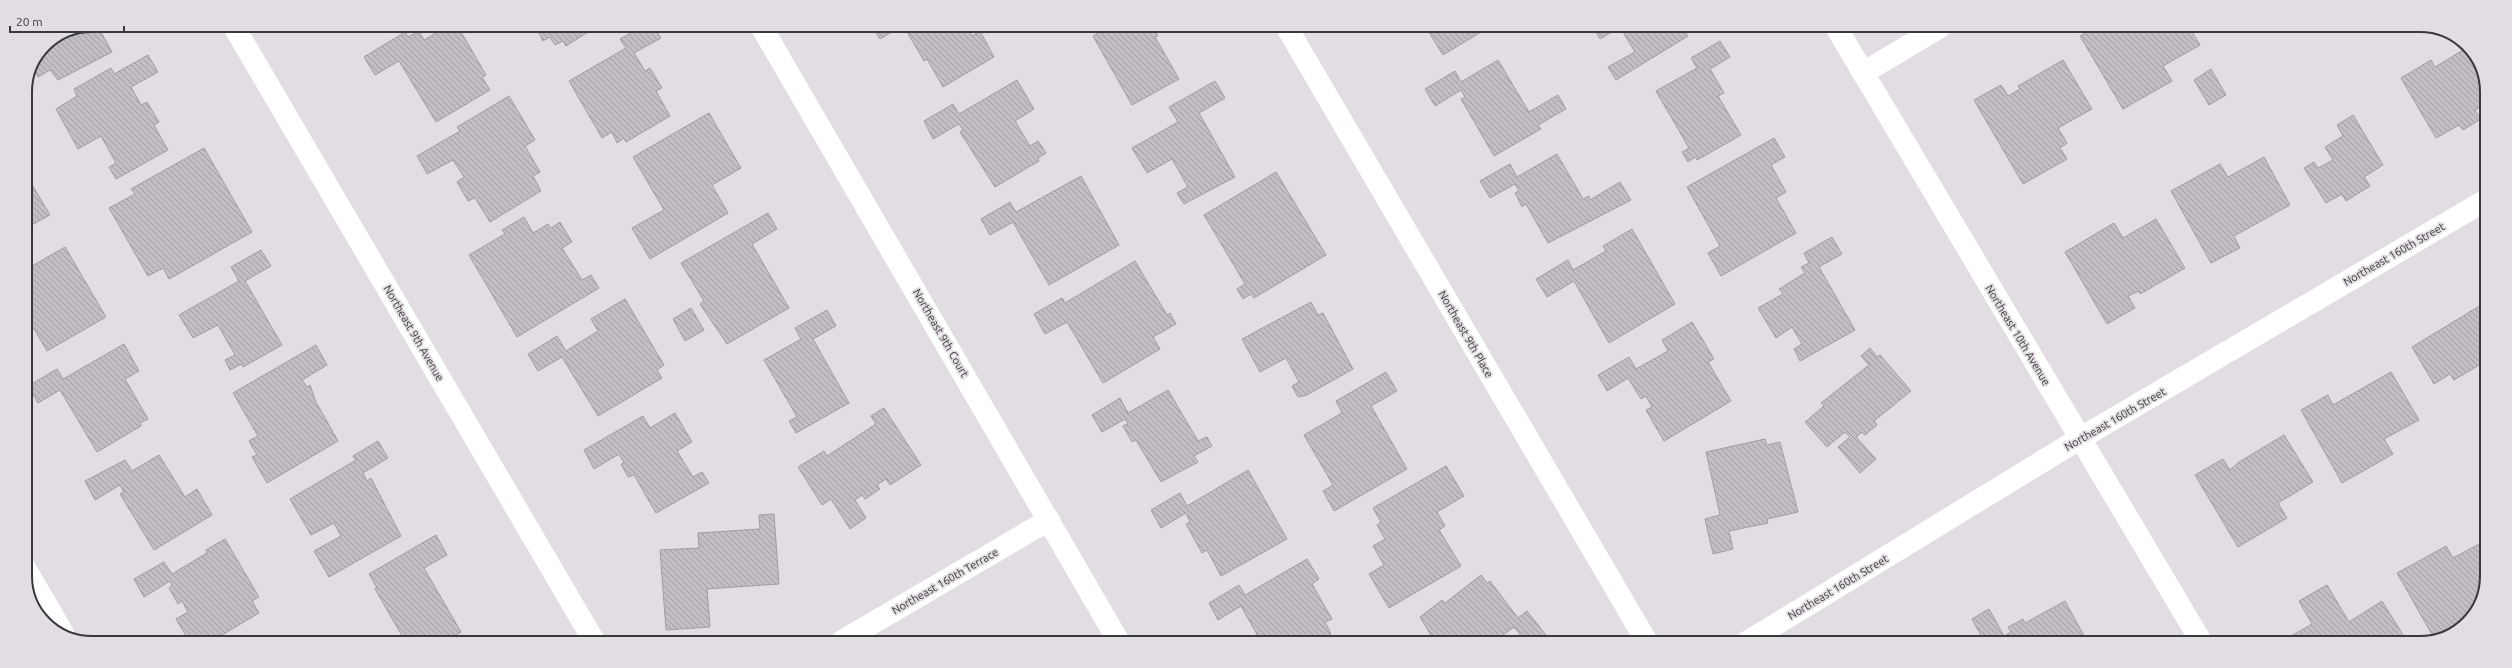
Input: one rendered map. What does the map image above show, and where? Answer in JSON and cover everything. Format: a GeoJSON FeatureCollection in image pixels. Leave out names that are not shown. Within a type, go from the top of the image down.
{"type":"FeatureCollection","features":[{"type":"Feature","properties":{"kind":"street","name":"Northeast 9th Avenue"},"geometry":{"type":"LineString","coordinates":[[237,32],[591,636]]}},
{"type":"Feature","properties":{"kind":"street","name":"Northeast 9th Court"},"geometry":{"type":"LineString","coordinates":[[764,32],[1116,636]]}},
{"type":"Feature","properties":{"kind":"street","name":"Northeast 9th Place"},"geometry":{"type":"LineString","coordinates":[[1290,32],[1643,636]]}},
{"type":"Feature","properties":{"kind":"street","name":"Northeast 10th Avenue"},"geometry":{"type":"LineString","coordinates":[[1839,32],[2079,439],[2198,636]]}},
{"type":"Feature","properties":{"kind":"street"},"geometry":{"type":"LineString","coordinates":[[1863,73],[1932,32]]}},
{"type":"Feature","properties":{"kind":"street","name":"Northeast 160th Street"},"geometry":{"type":"LineString","coordinates":[[1757,636],[2079,439],[2480,204]]}},
{"type":"Feature","properties":{"kind":"street","name":"Northeast 160th Terrace"},"geometry":{"type":"LineString","coordinates":[[852,636],[1049,520]]}},
{"type":"Feature","properties":{"kind":"street"},"geometry":{"type":"LineString","coordinates":[[32,580],[59,626]]}},
{"type":"Feature","properties":{"kind":"building"},"geometry":{"type":"Polygon","coordinates":[[[101,32],[112,52],[58,80],[50,70],[38,77],[36,73],[42,59],[59,42],[69,37],[81,33],[101,32]]]}},
{"type":"Feature","properties":{"kind":"building"},"geometry":{"type":"Polygon","coordinates":[[[405,32],[408,37],[420,32],[424,40],[437,32],[461,32],[486,75],[482,77],[490,90],[436,122],[399,61],[375,75],[364,57],[405,32]]]}},
{"type":"Feature","properties":{"kind":"building"},"geometry":{"type":"Polygon","coordinates":[[[538,32],[588,32],[566,46],[563,41],[555,45],[550,37],[543,41],[538,32]]]}},
{"type":"Feature","properties":{"kind":"building"},"geometry":{"type":"Polygon","coordinates":[[[632,32],[657,32],[661,38],[634,53],[645,71],[650,68],[662,88],[656,91],[670,116],[626,142],[624,138],[617,143],[612,132],[602,138],[569,81],[626,48],[620,39],[632,32]]]}},
{"type":"Feature","properties":{"kind":"building"},"geometry":{"type":"Polygon","coordinates":[[[876,32],[892,32],[880,39],[876,32]]]}},
{"type":"Feature","properties":{"kind":"building"},"geometry":{"type":"Polygon","coordinates":[[[907,32],[970,32],[972,36],[981,32],[994,57],[943,87],[927,59],[924,61],[907,32]]]}},
{"type":"Feature","properties":{"kind":"building"},"geometry":{"type":"Polygon","coordinates":[[[1100,32],[1156,32],[1158,36],[1155,37],[1179,79],[1132,105],[1093,36],[1100,32]]]}},
{"type":"Feature","properties":{"kind":"building"},"geometry":{"type":"Polygon","coordinates":[[[1429,32],[1481,32],[1443,55],[1429,32]]]}},
{"type":"Feature","properties":{"kind":"building"},"geometry":{"type":"Polygon","coordinates":[[[1596,32],[1612,32],[1600,39],[1596,32]]]}},
{"type":"Feature","properties":{"kind":"building"},"geometry":{"type":"Polygon","coordinates":[[[1623,32],[1685,32],[1688,36],[1616,80],[1608,67],[1635,52],[1623,32]]]}},
{"type":"Feature","properties":{"kind":"building"},"geometry":{"type":"Polygon","coordinates":[[[2087,32],[2192,32],[2200,45],[2163,66],[2172,81],[2123,109],[2080,36],[2087,32]]]}},
{"type":"Feature","properties":{"kind":"building"},"geometry":{"type":"Polygon","coordinates":[[[1720,41],[1730,57],[1710,69],[1724,93],[1718,96],[1741,135],[1697,160],[1696,157],[1688,162],[1682,152],[1689,148],[1656,91],[1697,68],[1691,58],[1720,41]]]}},
{"type":"Feature","properties":{"kind":"building"},"geometry":{"type":"Polygon","coordinates":[[[2462,50],[2472,62],[2478,77],[2480,88],[2480,107],[2475,110],[2480,120],[2463,130],[2459,125],[2436,138],[2401,78],[2431,60],[2435,67],[2462,50]]]}},
{"type":"Feature","properties":{"kind":"building"},"geometry":{"type":"Polygon","coordinates":[[[148,55],[158,72],[131,87],[141,105],[147,102],[159,122],[154,125],[168,150],[116,179],[109,167],[116,163],[101,136],[78,149],[56,109],[77,96],[74,89],[111,68],[114,74],[148,55]]]}},
{"type":"Feature","properties":{"kind":"building"},"geometry":{"type":"Polygon","coordinates":[[[1498,60],[1529,112],[1558,95],[1566,109],[1538,125],[1541,129],[1494,156],[1461,99],[1465,97],[1461,90],[1435,106],[1425,89],[1455,71],[1461,82],[1498,60]]]}},
{"type":"Feature","properties":{"kind":"building"},"geometry":{"type":"Polygon","coordinates":[[[2063,60],[2092,109],[2058,128],[2067,143],[2060,148],[2067,159],[2023,184],[1974,100],[2001,85],[2008,96],[2020,89],[2018,86],[2063,60]]]}},
{"type":"Feature","properties":{"kind":"building"},"geometry":{"type":"Polygon","coordinates":[[[2211,69],[2226,95],[2209,105],[2194,80],[2211,69]]]}},
{"type":"Feature","properties":{"kind":"building"},"geometry":{"type":"Polygon","coordinates":[[[1017,80],[1034,109],[1015,121],[1030,146],[1038,141],[1046,153],[1038,158],[1039,161],[995,187],[960,132],[963,130],[959,124],[933,139],[924,121],[953,104],[959,114],[1017,80]]]}},
{"type":"Feature","properties":{"kind":"building"},"geometry":{"type":"Polygon","coordinates":[[[1215,81],[1225,98],[1199,113],[1235,177],[1184,204],[1177,193],[1188,187],[1172,159],[1147,173],[1132,148],[1178,122],[1169,107],[1215,81]]]}},
{"type":"Feature","properties":{"kind":"building"},"geometry":{"type":"Polygon","coordinates":[[[509,96],[535,140],[525,146],[540,172],[533,176],[541,191],[490,222],[475,198],[468,201],[457,182],[464,177],[453,160],[427,174],[417,156],[460,131],[457,127],[509,96]]]}},
{"type":"Feature","properties":{"kind":"building"},"geometry":{"type":"Polygon","coordinates":[[[709,113],[741,168],[712,185],[728,213],[650,259],[632,228],[664,210],[633,157],[709,113]]]}},
{"type":"Feature","properties":{"kind":"building"},"geometry":{"type":"Polygon","coordinates":[[[2353,115],[2383,165],[2364,177],[2370,186],[2346,201],[2342,194],[2326,203],[2304,168],[2314,162],[2318,168],[2333,160],[2325,147],[2343,136],[2337,125],[2353,115]]]}},
{"type":"Feature","properties":{"kind":"building"},"geometry":{"type":"Polygon","coordinates":[[[1774,138],[1785,157],[1771,165],[1786,192],[1776,198],[1796,233],[1721,276],[1708,253],[1720,246],[1687,187],[1774,138]]]}},
{"type":"Feature","properties":{"kind":"building"},"geometry":{"type":"Polygon","coordinates":[[[204,148],[252,232],[169,279],[163,268],[148,276],[109,208],[135,194],[131,189],[204,148]]]}},
{"type":"Feature","properties":{"kind":"building"},"geometry":{"type":"Polygon","coordinates":[[[1557,154],[1583,199],[1589,196],[1590,200],[1620,182],[1631,200],[1548,243],[1526,204],[1522,207],[1515,193],[1519,191],[1515,184],[1490,198],[1480,181],[1510,164],[1517,177],[1557,154]]]}},
{"type":"Feature","properties":{"kind":"building"},"geometry":{"type":"Polygon","coordinates":[[[2264,157],[2290,205],[2234,236],[2240,248],[2211,263],[2171,191],[2220,164],[2228,177],[2264,157]]]}},
{"type":"Feature","properties":{"kind":"building"},"geometry":{"type":"Polygon","coordinates":[[[1276,172],[1326,255],[1254,298],[1251,294],[1243,299],[1237,289],[1245,284],[1204,215],[1276,172]]]}},
{"type":"Feature","properties":{"kind":"building"},"geometry":{"type":"Polygon","coordinates":[[[1081,176],[1119,245],[1049,285],[1013,222],[990,235],[981,219],[1010,202],[1016,212],[1081,176]]]}},
{"type":"Feature","properties":{"kind":"building"},"geometry":{"type":"Polygon","coordinates":[[[32,185],[50,215],[32,225],[32,185]]]}},
{"type":"Feature","properties":{"kind":"building"},"geometry":{"type":"Polygon","coordinates":[[[768,213],[777,229],[752,244],[789,308],[727,344],[700,304],[704,301],[681,263],[768,213]]]}},
{"type":"Feature","properties":{"kind":"building"},"geometry":{"type":"Polygon","coordinates":[[[524,217],[533,233],[548,224],[551,228],[560,222],[572,242],[562,248],[582,280],[591,275],[599,288],[517,337],[469,255],[505,234],[502,230],[524,217]]]}},
{"type":"Feature","properties":{"kind":"building"},"geometry":{"type":"Polygon","coordinates":[[[2156,219],[2185,268],[2140,294],[2139,291],[2128,296],[2135,308],[2107,324],[2065,252],[2114,223],[2123,238],[2156,219]]]}},
{"type":"Feature","properties":{"kind":"building"},"geometry":{"type":"Polygon","coordinates":[[[1632,229],[1675,304],[1609,343],[1574,281],[1547,297],[1536,279],[1568,260],[1573,270],[1606,251],[1603,246],[1632,229]]]}},
{"type":"Feature","properties":{"kind":"building"},"geometry":{"type":"Polygon","coordinates":[[[1832,237],[1842,254],[1819,267],[1855,330],[1800,361],[1794,349],[1802,344],[1792,327],[1776,338],[1758,308],[1783,294],[1779,289],[1805,273],[1801,267],[1809,263],[1804,253],[1832,237]]]}},
{"type":"Feature","properties":{"kind":"building"},"geometry":{"type":"Polygon","coordinates":[[[65,247],[106,317],[47,351],[34,329],[32,330],[32,266],[65,247]]]}},
{"type":"Feature","properties":{"kind":"building"},"geometry":{"type":"Polygon","coordinates":[[[261,250],[271,266],[245,281],[282,345],[243,367],[241,364],[230,370],[225,360],[235,355],[218,325],[193,338],[179,315],[239,281],[231,267],[261,250]]]}},
{"type":"Feature","properties":{"kind":"building"},"geometry":{"type":"Polygon","coordinates":[[[1135,261],[1167,315],[1170,313],[1176,324],[1153,337],[1160,349],[1103,383],[1067,322],[1045,334],[1034,314],[1062,298],[1065,303],[1135,261]]]}},
{"type":"Feature","properties":{"kind":"building"},"geometry":{"type":"Polygon","coordinates":[[[625,299],[664,365],[657,370],[662,378],[598,416],[562,357],[538,371],[528,354],[557,336],[566,351],[598,331],[591,319],[625,299]]]}},
{"type":"Feature","properties":{"kind":"building"},"geometry":{"type":"Polygon","coordinates":[[[1311,302],[1318,315],[1323,313],[1353,369],[1307,395],[1298,397],[1292,386],[1299,382],[1286,358],[1260,372],[1242,339],[1311,302]]]}},
{"type":"Feature","properties":{"kind":"building"},"geometry":{"type":"Polygon","coordinates":[[[2480,306],[2480,365],[2454,380],[2450,374],[2434,384],[2412,347],[2480,306]]]}},
{"type":"Feature","properties":{"kind":"building"},"geometry":{"type":"Polygon","coordinates":[[[691,308],[704,330],[685,341],[673,319],[691,308]]]}},
{"type":"Feature","properties":{"kind":"building"},"geometry":{"type":"Polygon","coordinates":[[[827,310],[836,326],[813,339],[849,403],[796,433],[789,421],[797,417],[764,360],[801,339],[795,328],[827,310]]]}},
{"type":"Feature","properties":{"kind":"building"},"geometry":{"type":"Polygon","coordinates":[[[1692,322],[1714,359],[1708,362],[1731,401],[1664,441],[1646,410],[1652,407],[1646,396],[1641,399],[1628,378],[1607,391],[1598,375],[1629,357],[1636,369],[1668,351],[1662,340],[1692,322]]]}},
{"type":"Feature","properties":{"kind":"building"},"geometry":{"type":"Polygon","coordinates":[[[124,344],[139,371],[125,379],[148,419],[140,423],[141,426],[97,452],[60,390],[38,403],[32,393],[32,384],[57,369],[63,379],[124,344]]]}},
{"type":"Feature","properties":{"kind":"building"},"geometry":{"type":"Polygon","coordinates":[[[316,345],[327,365],[302,380],[307,387],[310,385],[316,402],[338,441],[267,483],[252,457],[257,455],[249,441],[258,436],[233,393],[316,345]]]}},
{"type":"Feature","properties":{"kind":"building"},"geometry":{"type":"Polygon","coordinates":[[[1870,348],[1877,357],[1880,355],[1911,391],[1874,421],[1877,425],[1865,435],[1862,432],[1856,437],[1876,459],[1860,473],[1838,447],[1850,437],[1845,432],[1827,447],[1805,422],[1824,406],[1821,403],[1869,365],[1861,356],[1870,348]]]}},
{"type":"Feature","properties":{"kind":"building"},"geometry":{"type":"Polygon","coordinates":[[[1386,372],[1397,391],[1371,406],[1407,469],[1334,511],[1323,491],[1333,485],[1304,435],[1342,413],[1336,401],[1386,372]]]}},
{"type":"Feature","properties":{"kind":"building"},"geometry":{"type":"Polygon","coordinates":[[[2391,372],[2419,420],[2384,439],[2393,454],[2342,483],[2301,410],[2328,395],[2333,405],[2391,372]]]}},
{"type":"Feature","properties":{"kind":"building"},"geometry":{"type":"Polygon","coordinates":[[[1168,390],[1198,441],[1207,437],[1212,446],[1194,456],[1198,462],[1161,482],[1136,440],[1132,442],[1123,426],[1128,424],[1125,419],[1102,432],[1092,415],[1120,398],[1128,413],[1168,390]]]}},
{"type":"Feature","properties":{"kind":"building"},"geometry":{"type":"Polygon","coordinates":[[[884,408],[921,465],[890,485],[886,479],[877,485],[880,489],[865,499],[862,495],[855,500],[866,518],[850,529],[831,499],[822,505],[798,467],[824,451],[827,456],[876,424],[871,416],[884,408]]]}},
{"type":"Feature","properties":{"kind":"building"},"geometry":{"type":"Polygon","coordinates":[[[675,413],[692,442],[677,451],[693,477],[702,472],[709,483],[656,513],[634,475],[628,477],[621,464],[624,463],[619,454],[594,469],[584,450],[643,416],[650,428],[675,413]]]}},
{"type":"Feature","properties":{"kind":"building"},"geometry":{"type":"Polygon","coordinates":[[[2284,435],[2313,482],[2278,503],[2287,518],[2238,547],[2195,475],[2223,459],[2230,470],[2239,462],[2284,435]]]}},
{"type":"Feature","properties":{"kind":"building"},"geometry":{"type":"Polygon","coordinates":[[[1765,439],[1767,445],[1780,442],[1798,512],[1767,519],[1768,523],[1729,531],[1733,549],[1713,554],[1705,519],[1720,515],[1706,452],[1765,439]]]}},
{"type":"Feature","properties":{"kind":"building"},"geometry":{"type":"Polygon","coordinates":[[[378,441],[388,458],[363,473],[367,481],[371,478],[401,536],[329,577],[314,551],[341,536],[334,523],[311,535],[290,499],[356,460],[353,456],[378,441]]]}},
{"type":"Feature","properties":{"kind":"building"},"geometry":{"type":"Polygon","coordinates":[[[159,455],[185,497],[197,489],[212,515],[154,550],[120,494],[124,492],[120,485],[95,500],[85,481],[125,460],[132,471],[159,455]]]}},
{"type":"Feature","properties":{"kind":"building"},"geometry":{"type":"Polygon","coordinates":[[[1446,466],[1464,496],[1437,512],[1445,526],[1439,530],[1461,566],[1389,608],[1369,574],[1384,565],[1373,546],[1385,539],[1377,525],[1381,522],[1373,508],[1446,466]]]}},
{"type":"Feature","properties":{"kind":"building"},"geometry":{"type":"Polygon","coordinates":[[[1248,470],[1287,539],[1221,576],[1207,550],[1202,553],[1186,524],[1190,522],[1186,513],[1161,528],[1151,510],[1180,493],[1187,506],[1248,470]]]}},
{"type":"Feature","properties":{"kind":"building"},"geometry":{"type":"Polygon","coordinates":[[[774,514],[779,584],[707,589],[710,627],[666,630],[660,550],[699,548],[698,533],[760,529],[759,515],[774,514]]]}},
{"type":"Feature","properties":{"kind":"building"},"geometry":{"type":"Polygon","coordinates":[[[436,535],[447,555],[424,568],[461,632],[454,636],[402,636],[375,589],[377,588],[369,574],[436,535]]]}},
{"type":"Feature","properties":{"kind":"building"},"geometry":{"type":"Polygon","coordinates":[[[225,539],[259,597],[252,601],[259,613],[220,636],[186,636],[176,619],[188,612],[182,601],[178,604],[169,588],[172,585],[170,581],[144,597],[134,579],[164,562],[172,574],[207,553],[206,550],[225,539]]]}},
{"type":"Feature","properties":{"kind":"building"},"geometry":{"type":"Polygon","coordinates":[[[2480,544],[2480,576],[2478,591],[2470,609],[2456,624],[2439,633],[2432,634],[2397,573],[2446,546],[2453,558],[2480,544]]]}},
{"type":"Feature","properties":{"kind":"building"},"geometry":{"type":"Polygon","coordinates":[[[1307,559],[1319,579],[1312,584],[1332,619],[1325,622],[1331,634],[1327,636],[1258,636],[1241,606],[1218,620],[1209,603],[1239,585],[1245,595],[1307,559]]]}},
{"type":"Feature","properties":{"kind":"building"},"geometry":{"type":"Polygon","coordinates":[[[1481,575],[1487,583],[1490,581],[1518,618],[1527,611],[1547,636],[1521,636],[1514,627],[1502,636],[1431,636],[1420,617],[1442,600],[1445,603],[1481,575]]]}},
{"type":"Feature","properties":{"kind":"building"},"geometry":{"type":"Polygon","coordinates":[[[2327,585],[2349,622],[2382,601],[2404,636],[2291,636],[2312,624],[2299,601],[2327,585]]]}},
{"type":"Feature","properties":{"kind":"building"},"geometry":{"type":"Polygon","coordinates":[[[2065,601],[2084,636],[2004,636],[2011,632],[2008,627],[2023,619],[2025,623],[2065,601]]]}},
{"type":"Feature","properties":{"kind":"building"},"geometry":{"type":"Polygon","coordinates":[[[1989,609],[2004,636],[1981,636],[1972,619],[1989,609]]]}}]}
